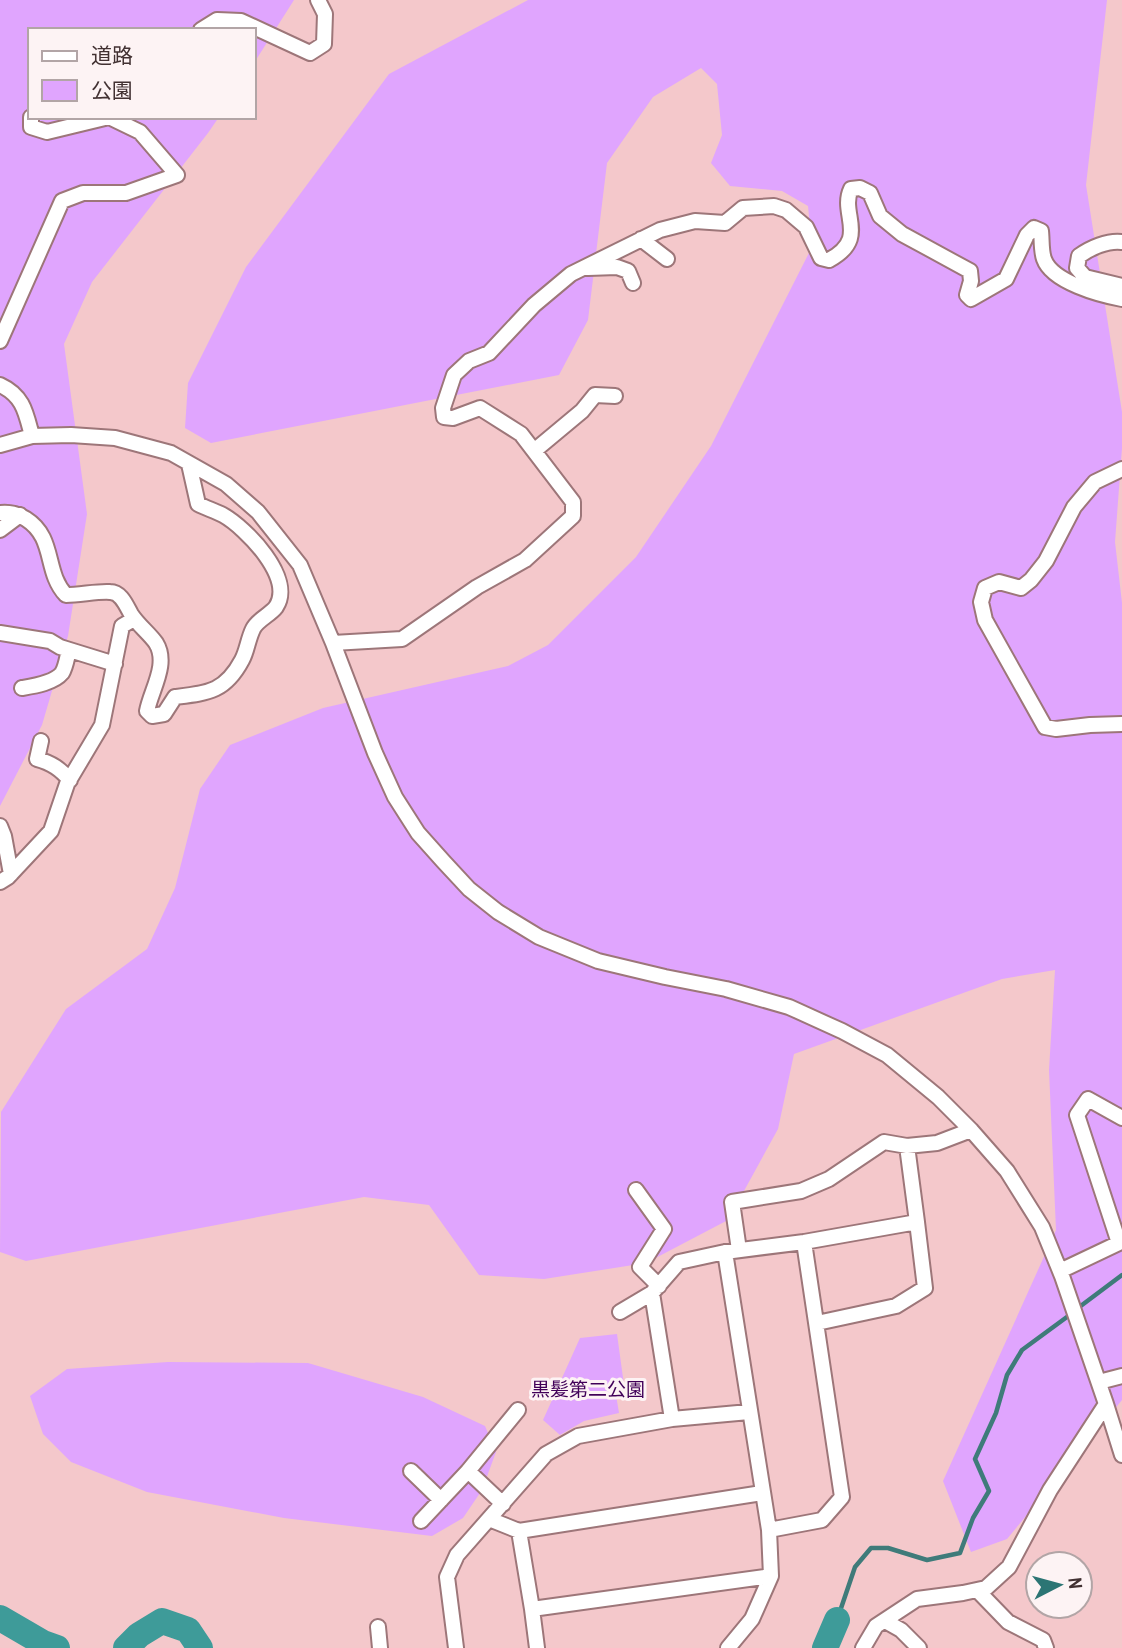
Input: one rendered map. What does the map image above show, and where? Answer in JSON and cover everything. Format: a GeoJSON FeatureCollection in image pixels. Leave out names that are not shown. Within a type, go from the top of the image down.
{"type":"FeatureCollection","features":[{"type":"Feature","properties":{"kind":"street"},"geometry":{"type":"LineString","coordinates":[[204,28],[217,20],[241,21],[310,53],[324,44],[326,14],[318,0]]}},
{"type":"Feature","properties":{"kind":"street"},"geometry":{"type":"LineString","coordinates":[[31,119],[31,127],[47,132],[101,119]]}},
{"type":"Feature","properties":{"kind":"street"},"geometry":{"type":"LineString","coordinates":[[0,341],[62,201],[83,193],[126,193],[177,175],[140,132],[113,119]]}},
{"type":"Feature","properties":{"kind":"street"},"geometry":{"type":"LineString","coordinates":[[333,643],[402,639],[477,587],[525,560],[573,516],[573,502],[521,434],[480,408],[453,418],[444,417],[443,408],[454,375],[470,361],[489,353],[534,304],[571,274],[660,230],[695,221],[725,223],[743,208],[774,206],[786,210],[806,227],[821,258],[829,260],[841,254],[847,245],[852,228],[848,196],[851,189],[860,188],[870,193],[880,216],[902,234],[970,271],[971,281],[967,295],[971,299],[1006,279],[1027,236],[1034,228],[1041,231],[1044,260],[1051,270],[1081,289],[1122,299]]}},
{"type":"Feature","properties":{"kind":"street"},"geometry":{"type":"LineString","coordinates":[[641,239],[667,259]]}},
{"type":"Feature","properties":{"kind":"street"},"geometry":{"type":"LineString","coordinates":[[1122,243],[1115,242],[1086,251],[1079,256],[1077,268],[1085,277],[1122,286]]}},
{"type":"Feature","properties":{"kind":"street"},"geometry":{"type":"LineString","coordinates":[[583,268],[617,267],[628,271],[633,283]]}},
{"type":"Feature","properties":{"kind":"street"},"geometry":{"type":"LineString","coordinates":[[0,385],[11,390],[23,406],[32,436]]}},
{"type":"Feature","properties":{"kind":"street"},"geometry":{"type":"LineString","coordinates":[[534,451],[582,411],[595,395],[615,396]]}},
{"type":"Feature","properties":{"kind":"street"},"geometry":{"type":"LineString","coordinates":[[0,445],[32,436],[115,438],[171,453],[226,484],[258,512],[300,565],[375,754],[395,797],[418,833],[443,861],[469,889],[498,912],[539,937],[598,961],[726,989],[789,1007],[887,1055],[938,1097],[1007,1171],[1042,1227],[1099,1382],[1122,1455]]}},
{"type":"Feature","properties":{"kind":"street"},"geometry":{"type":"LineString","coordinates":[[0,513],[20,515],[36,525],[47,544],[59,588],[66,595],[111,591],[119,595],[134,619],[155,641],[161,652],[159,673],[147,711],[152,716],[164,714],[175,697],[202,694],[225,685],[242,660],[254,626],[276,606],[281,589],[271,563],[253,539],[224,516],[198,504],[189,464]]}},
{"type":"Feature","properties":{"kind":"street"},"geometry":{"type":"LineString","coordinates":[[1122,469],[1095,482],[1074,507],[1046,561],[1031,580],[1021,588],[999,582],[985,588],[981,603],[985,620],[1045,727],[1056,729],[1122,724]]}},
{"type":"Feature","properties":{"kind":"street"},"geometry":{"type":"LineString","coordinates":[[0,530],[20,515]]}},
{"type":"Feature","properties":{"kind":"street"},"geometry":{"type":"LineString","coordinates":[[6,878],[51,831],[69,780],[102,725],[122,626],[134,619]]}},
{"type":"Feature","properties":{"kind":"street"},"geometry":{"type":"LineString","coordinates":[[0,633],[50,641],[115,664]]}},
{"type":"Feature","properties":{"kind":"street"},"geometry":{"type":"LineString","coordinates":[[22,688],[58,677],[64,671],[69,649]]}},
{"type":"Feature","properties":{"kind":"street"},"geometry":{"type":"LineString","coordinates":[[41,741],[37,759],[60,769],[69,780]]}},
{"type":"Feature","properties":{"kind":"street"},"geometry":{"type":"LineString","coordinates":[[0,826],[4,836],[6,878]]}},
{"type":"Feature","properties":{"kind":"street"},"geometry":{"type":"LineString","coordinates":[[1061,1274],[1119,1243],[1077,1115],[1088,1099],[1122,1118]]}},
{"type":"Feature","properties":{"kind":"street"},"geometry":{"type":"LineString","coordinates":[[729,1648],[752,1619],[771,1576],[769,1530],[749,1412],[732,1251],[732,1202],[802,1191],[830,1179],[884,1142],[907,1146],[937,1143],[971,1130]]}},
{"type":"Feature","properties":{"kind":"street"},"geometry":{"type":"LineString","coordinates":[[817,1323],[896,1306],[925,1288],[907,1146]]}},
{"type":"Feature","properties":{"kind":"street"},"geometry":{"type":"LineString","coordinates":[[636,1190],[664,1229],[640,1267],[656,1289],[672,1419]]}},
{"type":"Feature","properties":{"kind":"street"},"geometry":{"type":"LineString","coordinates":[[620,1312],[656,1289],[679,1262],[917,1222]]}},
{"type":"Feature","properties":{"kind":"street"},"geometry":{"type":"LineString","coordinates":[[769,1530],[822,1520],[842,1497],[804,1242]]}},
{"type":"Feature","properties":{"kind":"street"},"geometry":{"type":"LineString","coordinates":[[1099,1382],[1122,1376]]}},
{"type":"Feature","properties":{"kind":"street"},"geometry":{"type":"LineString","coordinates":[[863,1648],[876,1626],[917,1599],[986,1588],[1009,1567],[1050,1490],[1106,1404]]}},
{"type":"Feature","properties":{"kind":"street"},"geometry":{"type":"LineString","coordinates":[[421,1521],[468,1471],[518,1410]]}},
{"type":"Feature","properties":{"kind":"street"},"geometry":{"type":"LineString","coordinates":[[456,1648],[447,1577],[457,1555],[546,1454],[578,1436],[672,1419],[749,1412]]}},
{"type":"Feature","properties":{"kind":"street"},"geometry":{"type":"LineString","coordinates":[[411,1471],[441,1500]]}},
{"type":"Feature","properties":{"kind":"street"},"geometry":{"type":"LineString","coordinates":[[468,1471],[503,1504]]}},
{"type":"Feature","properties":{"kind":"street"},"geometry":{"type":"LineString","coordinates":[[489,1519],[519,1531],[762,1493]]}},
{"type":"Feature","properties":{"kind":"street"},"geometry":{"type":"LineString","coordinates":[[519,1531],[537,1648]]}},
{"type":"Feature","properties":{"kind":"street"},"geometry":{"type":"LineString","coordinates":[[532,1609],[771,1576]]}},
{"type":"Feature","properties":{"kind":"street"},"geometry":{"type":"LineString","coordinates":[[977,1590],[1008,1622],[1043,1640],[1046,1648]]}},
{"type":"Feature","properties":{"kind":"street"},"geometry":{"type":"LineString","coordinates":[[885,1620],[901,1630],[919,1648]]}},
{"type":"Feature","properties":{"kind":"street"},"geometry":{"type":"LineString","coordinates":[[378,1627],[380,1648]]}},
{"type":"Feature","properties":{"kind":"green space"},"geometry":{"type":"Polygon","coordinates":[[[0,0],[294,0],[256,60],[256,28],[28,28],[28,119],[218,119],[92,282],[64,344],[87,514],[68,636],[42,725],[0,806],[0,0]]]}},
{"type":"Feature","properties":{"kind":"green space"},"geometry":{"type":"Polygon","coordinates":[[[528,0],[1107,0],[1086,185],[1122,412],[1115,542],[1122,603],[1122,1400],[1007,1539],[971,1552],[943,1481],[1056,1230],[1049,1070],[1055,970],[1002,979],[794,1054],[778,1129],[728,1220],[646,1263],[544,1279],[479,1275],[429,1205],[364,1197],[26,1261],[0,1252],[1,1112],[66,1009],[147,949],[175,888],[200,789],[230,745],[323,708],[508,666],[548,645],[636,557],[711,446],[812,247],[808,206],[782,191],[730,186],[711,163],[722,135],[717,84],[701,68],[653,97],[607,163],[588,320],[559,375],[211,443],[185,428],[188,383],[246,267],[389,74],[528,0]]]}},
{"type":"Feature","properties":{"kind":"green space","name":"黒髪第二公園"},"geometry":{"type":"Polygon","coordinates":[[[617,1334],[624,1385],[616,1395],[619,1413],[584,1421],[560,1435],[543,1420],[580,1338],[617,1334]]]}},
{"type":"Feature","properties":{"kind":"green space"},"geometry":{"type":"Polygon","coordinates":[[[168,1362],[308,1363],[423,1397],[485,1426],[496,1452],[482,1490],[463,1518],[432,1536],[284,1518],[147,1492],[71,1462],[43,1434],[30,1396],[67,1369],[168,1362]]]}},
{"type":"Feature","properties":{"kind":"waterway"},"geometry":{"type":"LineString","coordinates":[[1078,1308],[1122,1275]]}},
{"type":"Feature","properties":{"kind":"waterway"},"geometry":{"type":"LineString","coordinates":[[837,1620],[855,1567],[871,1548],[888,1548],[927,1560],[960,1553],[973,1518],[989,1491],[975,1459],[996,1413],[1007,1375],[1022,1350],[1071,1314]]}},
{"type":"Feature","properties":{"kind":"waterway"},"geometry":{"type":"LineString","coordinates":[[0,1618],[57,1648]]}},
{"type":"Feature","properties":{"kind":"waterway"},"geometry":{"type":"LineString","coordinates":[[825,1648],[837,1620]]}},
{"type":"Feature","properties":{"kind":"waterway"},"geometry":{"type":"LineString","coordinates":[[126,1648],[139,1635],[162,1621],[188,1630],[200,1648]]}}]}
